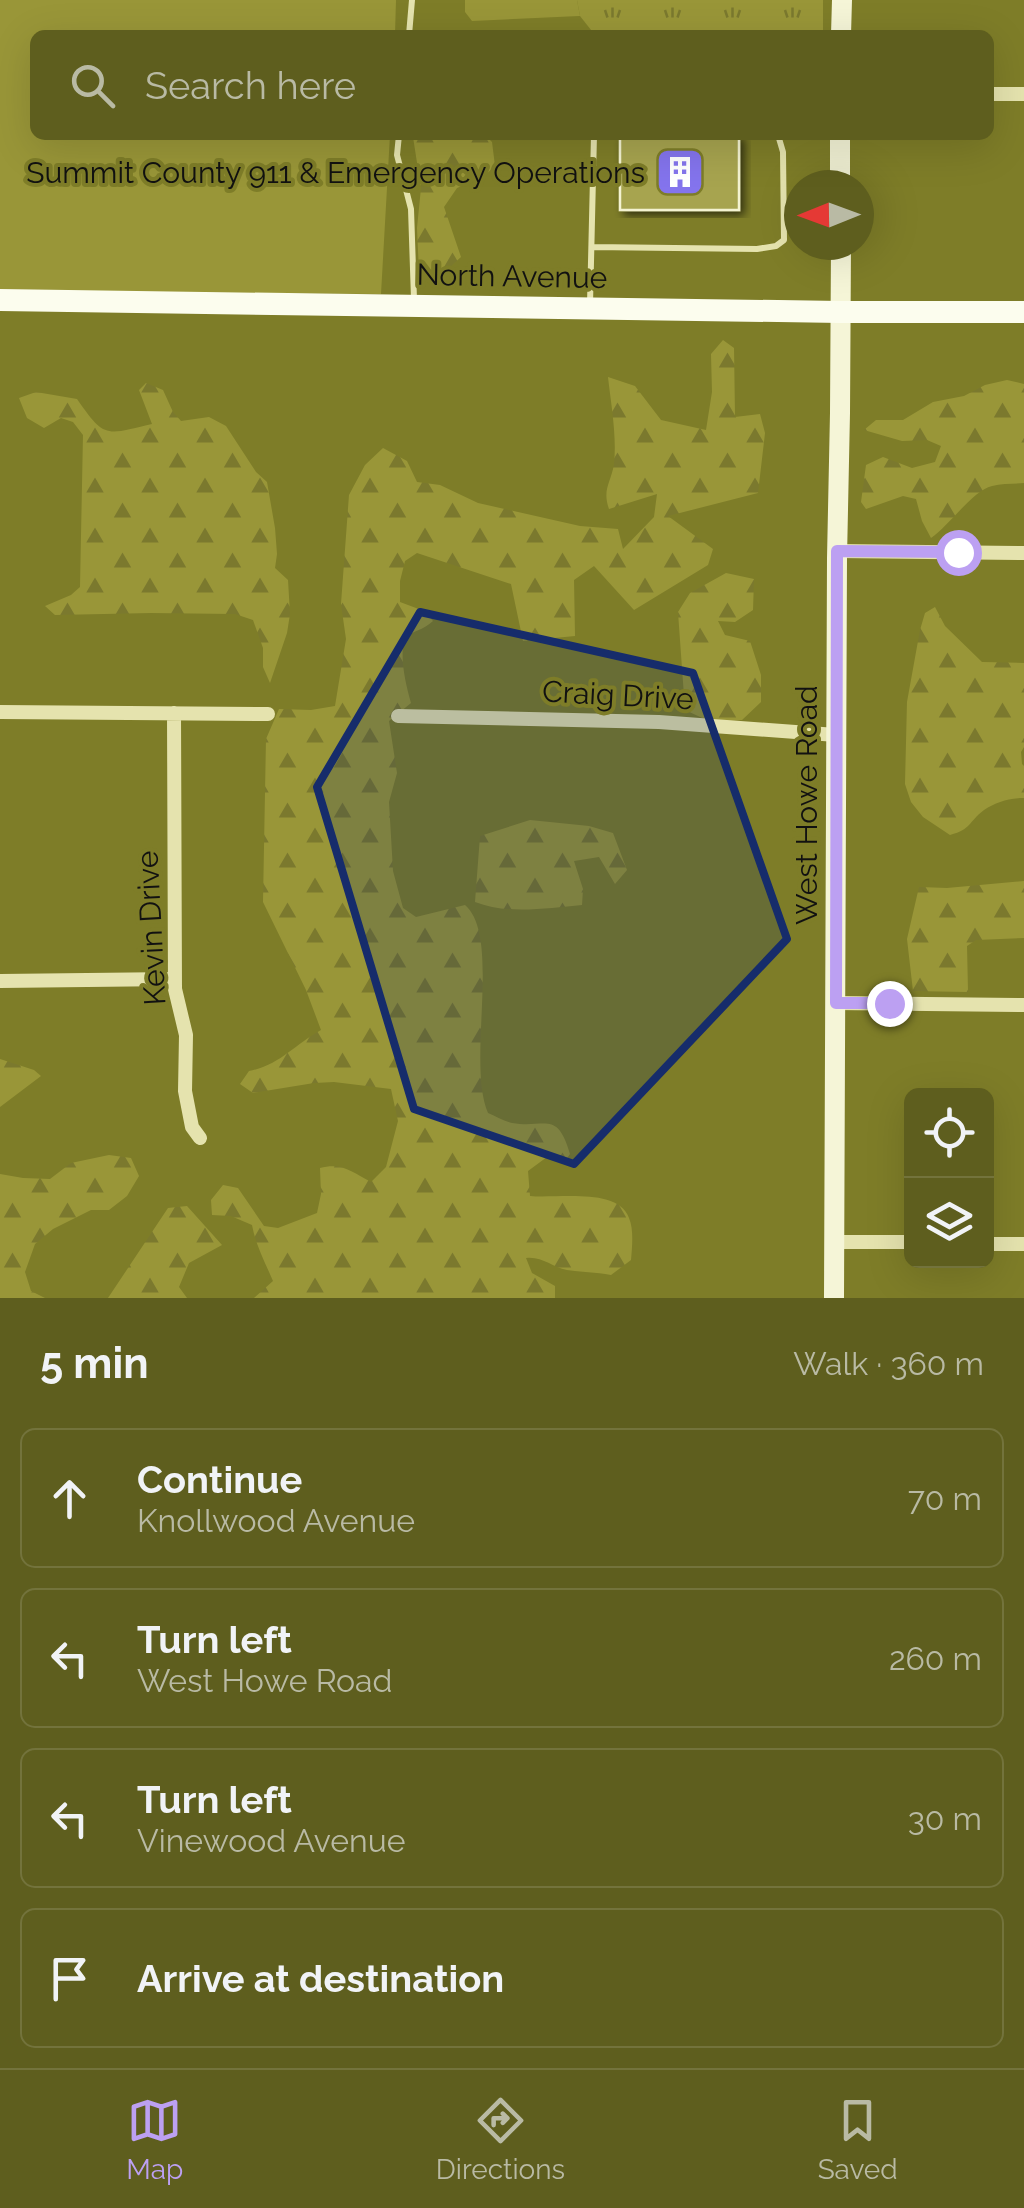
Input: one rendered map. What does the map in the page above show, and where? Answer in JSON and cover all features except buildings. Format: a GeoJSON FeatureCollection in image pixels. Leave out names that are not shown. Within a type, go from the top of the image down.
{"type":"FeatureCollection","features":[{"type":"Feature","properties":{"kind":"main road"},"geometry":{"type":"LineString","coordinates":[[841,30],[842,0]]}},
{"type":"Feature","properties":{"kind":"main road"},"geometry":{"type":"LineString","coordinates":[[840,140],[840,170]]}},
{"type":"Feature","properties":{"kind":"main road","name":"West Howe Road"},"geometry":{"type":"LineString","coordinates":[[834,1298],[841,260]]}},
{"type":"Feature","properties":{"kind":"main road","name":"North Avenue"},"geometry":{"type":"LineString","coordinates":[[0,300],[1024,312]]}},
{"type":"Feature","properties":{"kind":"street"},"geometry":{"type":"LineString","coordinates":[[994,94],[1024,94]]}},
{"type":"Feature","properties":{"kind":"street"},"geometry":{"type":"LineString","coordinates":[[837,551],[1024,553]]}},
{"type":"Feature","properties":{"kind":"street"},"geometry":{"type":"LineString","coordinates":[[0,712],[268,714]]}},
{"type":"Feature","properties":{"kind":"street","name":"Kevin Drive"},"geometry":{"type":"LineString","coordinates":[[174,713],[174,979],[186,1035],[184,1091],[192,1127],[200,1138]]}},
{"type":"Feature","properties":{"kind":"street","name":"Craig Drive"},"geometry":{"type":"LineString","coordinates":[[398,716],[627,721],[836,735]]}},
{"type":"Feature","properties":{"kind":"street"},"geometry":{"type":"LineString","coordinates":[[0,981],[174,979]]}},
{"type":"Feature","properties":{"kind":"street"},"geometry":{"type":"LineString","coordinates":[[836,1003],[1024,1005]]}},
{"type":"Feature","properties":{"kind":"street"},"geometry":{"type":"LineString","coordinates":[[834,1242],[904,1242]]}},
{"type":"Feature","properties":{"kind":"street"},"geometry":{"type":"LineString","coordinates":[[994,1244],[1024,1244]]}},
{"type":"Feature","properties":{"kind":"lane"},"geometry":{"type":"LineString","coordinates":[[409,30],[412,0]]}},
{"type":"Feature","properties":{"kind":"lane"},"geometry":{"type":"LineString","coordinates":[[399,140],[397,156],[411,209],[414,305]]}},
{"type":"Feature","properties":{"kind":"lane"},"geometry":{"type":"LineString","coordinates":[[590,308],[594,140]]}},
{"type":"Feature","properties":{"kind":"lane"},"geometry":{"type":"LineString","coordinates":[[592,246],[776,246],[784,240],[779,140]]}},
{"type":"Feature","properties":{"kind":"highlighted area"},"geometry":{"type":"Polygon","coordinates":[[[420,612],[693,673],[787,939],[574,1164],[414,1109],[317,787],[420,612]]]}},
{"type":"Feature","properties":{"kind":"green space"},"geometry":{"type":"Polygon","coordinates":[[[0,0],[396,0],[395,30],[30,30],[30,140],[390,140],[381,294],[0,292],[0,0]]]}},
{"type":"Feature","properties":{"kind":"green space"},"geometry":{"type":"Polygon","coordinates":[[[465,0],[577,0],[580,16],[472,21],[465,12],[465,0]]]}},
{"type":"Feature","properties":{"kind":"green space"},"geometry":{"type":"Polygon","coordinates":[[[577,0],[823,0],[823,30],[591,30],[580,16],[577,0]]]}},
{"type":"Feature","properties":{"kind":"green space"},"geometry":{"type":"Polygon","coordinates":[[[413,140],[492,142],[495,166],[484,176],[457,188],[444,207],[461,257],[440,276],[419,273],[417,228],[421,188],[413,140]]]}},
{"type":"Feature","properties":{"kind":"green space"},"geometry":{"type":"Polygon","coordinates":[[[723,340],[734,348],[735,417],[760,414],[765,433],[758,493],[668,516],[713,549],[708,565],[634,610],[594,566],[574,580],[575,636],[523,641],[511,584],[417,553],[405,561],[400,581],[400,602],[424,611],[433,621],[404,638],[404,670],[411,703],[389,721],[397,773],[389,802],[393,871],[403,908],[416,917],[465,905],[476,921],[483,971],[480,1063],[488,1113],[512,1123],[548,1124],[560,1131],[570,1154],[563,1164],[551,1154],[528,1171],[530,1196],[585,1196],[623,1208],[632,1228],[631,1260],[611,1275],[567,1270],[526,1258],[532,1273],[555,1286],[555,1298],[254,1298],[273,1281],[252,1225],[231,1216],[212,1215],[211,1200],[223,1185],[238,1188],[264,1226],[278,1228],[317,1213],[320,1168],[341,1167],[371,1182],[386,1167],[398,1121],[391,1089],[334,1082],[253,1093],[240,1084],[249,1071],[278,1059],[321,1030],[263,902],[266,739],[279,709],[335,706],[346,639],[341,604],[349,495],[365,465],[383,448],[407,461],[417,482],[440,485],[478,503],[580,526],[618,529],[623,549],[654,517],[657,494],[609,509],[607,491],[615,442],[608,377],[635,386],[661,420],[706,430],[712,392],[711,354],[723,340]]]}},
{"type":"Feature","properties":{"kind":"green space"},"geometry":{"type":"Polygon","coordinates":[[[1007,380],[1024,384],[1024,483],[984,489],[931,538],[916,499],[903,496],[866,509],[861,502],[866,465],[883,457],[912,468],[935,462],[941,446],[927,440],[902,441],[864,430],[876,420],[903,420],[933,402],[964,396],[1007,380]]]}},
{"type":"Feature","properties":{"kind":"green space"},"geometry":{"type":"Polygon","coordinates":[[[146,383],[163,390],[181,421],[209,417],[226,426],[267,482],[275,528],[275,568],[288,580],[290,614],[270,683],[253,620],[235,614],[55,615],[45,606],[80,587],[83,435],[73,422],[61,418],[44,428],[27,418],[19,398],[36,392],[77,399],[107,431],[124,430],[152,424],[139,390],[146,383]]]}},
{"type":"Feature","properties":{"kind":"green space"},"geometry":{"type":"Polygon","coordinates":[[[726,573],[754,579],[753,610],[735,622],[718,621],[725,635],[750,641],[761,675],[761,702],[742,720],[711,722],[685,710],[678,612],[690,593],[726,573]]]}},
{"type":"Feature","properties":{"kind":"green space"},"geometry":{"type":"Polygon","coordinates":[[[935,607],[945,626],[982,662],[1024,663],[1024,798],[993,805],[966,828],[950,835],[923,817],[911,802],[905,784],[907,702],[925,613],[935,607]]]}},
{"type":"Feature","properties":{"kind":"green space"},"geometry":{"type":"Polygon","coordinates":[[[530,820],[589,826],[613,833],[627,870],[615,884],[599,857],[574,861],[583,889],[582,905],[514,909],[475,902],[480,836],[530,820]]]}},
{"type":"Feature","properties":{"kind":"green space"},"geometry":{"type":"Polygon","coordinates":[[[1024,881],[1024,938],[976,940],[967,946],[968,992],[913,991],[907,939],[919,887],[1024,881]]]}},
{"type":"Feature","properties":{"kind":"green space"},"geometry":{"type":"Polygon","coordinates":[[[0,1059],[41,1076],[0,1107],[0,1059]]]}},
{"type":"Feature","properties":{"kind":"green space"},"geometry":{"type":"Polygon","coordinates":[[[109,1155],[131,1158],[139,1176],[127,1196],[109,1210],[91,1210],[53,1229],[35,1244],[25,1272],[31,1291],[45,1298],[0,1298],[0,1174],[50,1179],[71,1163],[109,1155]]]}},
{"type":"Feature","properties":{"kind":"green space"},"geometry":{"type":"Polygon","coordinates":[[[187,1206],[222,1245],[189,1263],[179,1287],[187,1298],[108,1298],[168,1208],[187,1206]]]}},
{"type":"Feature","properties":{"kind":"place","name":"Summit County 911 & Emergency Operations"},"geometry":{"type":"Point","coordinates":[680,172]}},
{"type":"Feature","properties":{"kind":"route"},"geometry":{"type":"LineString","coordinates":[[889,1003],[836,1003],[837,551],[958,552]]}}]}
